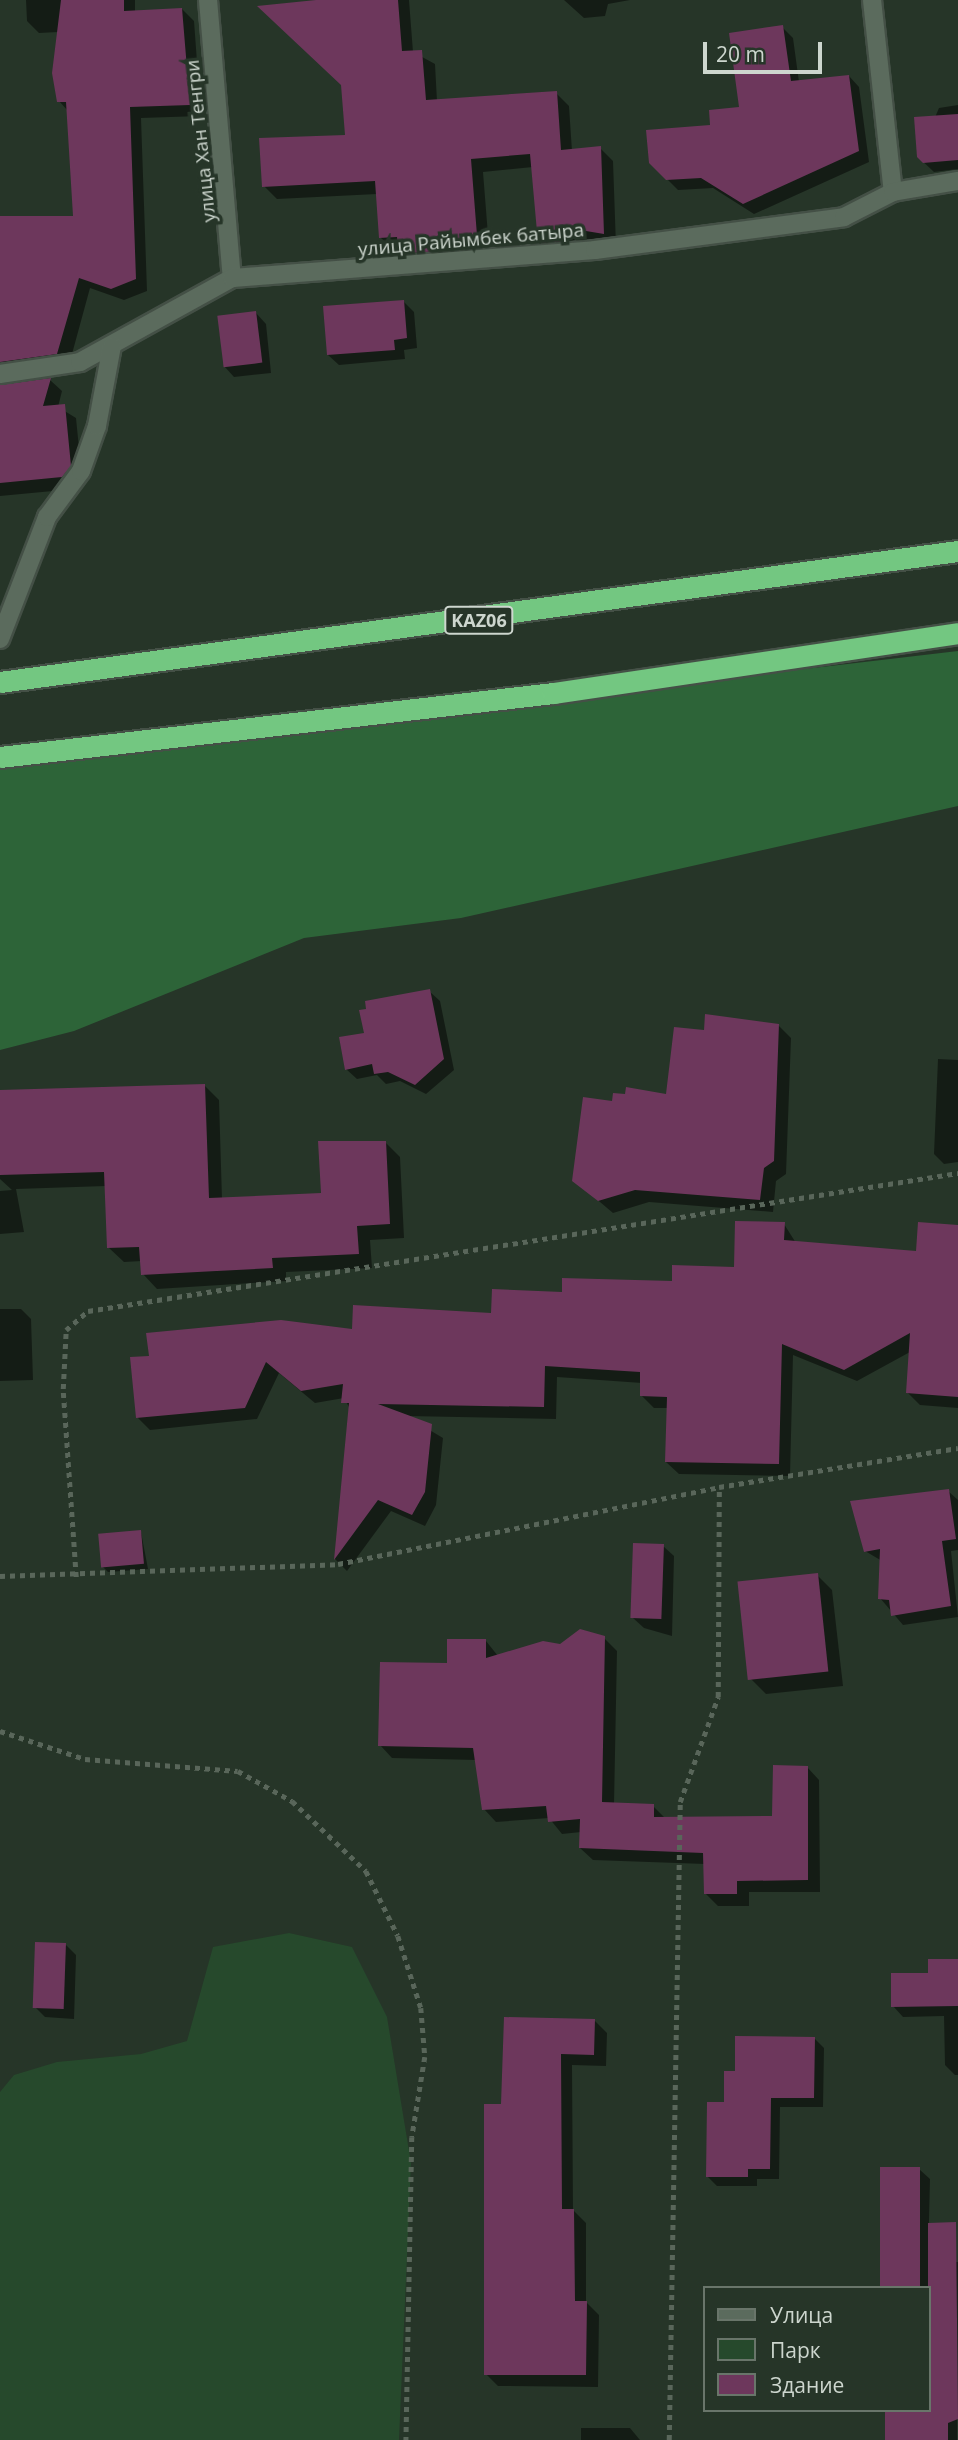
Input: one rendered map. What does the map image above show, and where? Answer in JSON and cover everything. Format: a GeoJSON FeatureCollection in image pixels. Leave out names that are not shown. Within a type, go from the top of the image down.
{"type":"FeatureCollection","features":[{"type":"Feature","properties":{"kind":"highway","name":"KАZ06"},"geometry":{"type":"LineString","coordinates":[[0,682],[958,551]]}},
{"type":"Feature","properties":{"kind":"highway"},"geometry":{"type":"LineString","coordinates":[[0,757],[553,693],[958,633]]}},
{"type":"Feature","properties":{"kind":"street","name":"улица Хан Тенгри"},"geometry":{"type":"LineString","coordinates":[[208,0],[232,278]]}},
{"type":"Feature","properties":{"kind":"street"},"geometry":{"type":"LineString","coordinates":[[872,0],[893,192]]}},
{"type":"Feature","properties":{"kind":"street","name":"улица Райымбек батыра"},"geometry":{"type":"LineString","coordinates":[[0,374],[80,362],[232,278],[595,250],[844,217],[893,192],[958,181]]}},
{"type":"Feature","properties":{"kind":"street"},"geometry":{"type":"LineString","coordinates":[[0,639],[47,517],[81,471],[97,426],[111,346]]}},
{"type":"Feature","properties":{"kind":"path"},"geometry":{"type":"LineString","coordinates":[[76,1577],[66,1329],[88,1311],[958,1173]]}},
{"type":"Feature","properties":{"kind":"path"},"geometry":{"type":"LineString","coordinates":[[0,1576],[76,1577],[338,1564],[719,1487],[958,1448]]}},
{"type":"Feature","properties":{"kind":"path"},"geometry":{"type":"LineString","coordinates":[[669,2440],[680,1802],[718,1696],[719,1487]]}},
{"type":"Feature","properties":{"kind":"path"},"geometry":{"type":"LineString","coordinates":[[0,1731],[85,1759],[237,1772],[292,1801],[366,1871],[398,1936],[421,2008],[425,2057],[412,2137],[406,2440]]}},
{"type":"Feature","properties":{"kind":"green space"},"geometry":{"type":"Polygon","coordinates":[[[958,651],[958,806],[461,918],[304,938],[74,1031],[0,1050],[0,764],[958,651]]]}},
{"type":"Feature","properties":{"kind":"green space"},"geometry":{"type":"Polygon","coordinates":[[[289,1933],[352,1947],[387,2017],[411,2163],[399,2440],[0,2440],[0,2092],[14,2075],[57,2062],[141,2054],[187,2041],[213,1947],[289,1933]]]}},
{"type":"Feature","properties":{"kind":"building"},"geometry":{"type":"Polygon","coordinates":[[[61,0],[124,0],[124,11],[182,8],[190,105],[130,107],[136,279],[111,289],[79,278],[57,354],[0,362],[0,216],[73,216],[66,102],[57,102],[52,73],[61,0]]]}},
{"type":"Feature","properties":{"kind":"building"},"geometry":{"type":"Polygon","coordinates":[[[316,0],[398,0],[402,51],[422,50],[426,100],[557,91],[561,150],[601,146],[604,234],[568,228],[569,241],[538,243],[530,154],[471,159],[478,248],[398,254],[397,237],[379,238],[375,181],[262,187],[259,138],[345,135],[341,85],[257,6],[316,0]]]}},
{"type":"Feature","properties":{"kind":"building"},"geometry":{"type":"Polygon","coordinates":[[[783,25],[791,81],[849,75],[859,151],[743,204],[701,178],[666,180],[649,163],[646,130],[710,125],[709,110],[739,107],[729,33],[783,25]]]}},
{"type":"Feature","properties":{"kind":"building"},"geometry":{"type":"Polygon","coordinates":[[[958,114],[958,160],[923,163],[917,157],[914,117],[958,114]]]}},
{"type":"Feature","properties":{"kind":"building"},"geometry":{"type":"Polygon","coordinates":[[[404,300],[407,338],[394,340],[395,350],[327,355],[323,306],[404,300]]]}},
{"type":"Feature","properties":{"kind":"building"},"geometry":{"type":"Polygon","coordinates":[[[256,311],[262,363],[224,367],[217,316],[256,311]]]}},
{"type":"Feature","properties":{"kind":"building"},"geometry":{"type":"Polygon","coordinates":[[[51,378],[43,406],[65,404],[71,466],[62,477],[0,483],[0,385],[51,378]]]}},
{"type":"Feature","properties":{"kind":"building"},"geometry":{"type":"Polygon","coordinates":[[[430,989],[444,1059],[415,1085],[388,1072],[374,1074],[372,1064],[345,1070],[339,1037],[364,1033],[359,1010],[366,1009],[365,1001],[430,989]]]}},
{"type":"Feature","properties":{"kind":"building"},"geometry":{"type":"Polygon","coordinates":[[[705,1014],[779,1024],[774,1161],[764,1168],[760,1200],[635,1190],[598,1201],[572,1181],[583,1097],[612,1101],[613,1093],[625,1094],[626,1087],[666,1094],[674,1027],[704,1030],[705,1014]]]}},
{"type":"Feature","properties":{"kind":"building"},"geometry":{"type":"Polygon","coordinates":[[[205,1084],[209,1198],[321,1193],[318,1141],[386,1141],[390,1224],[357,1226],[359,1254],[272,1258],[273,1268],[141,1275],[139,1247],[107,1248],[104,1172],[0,1175],[0,1090],[205,1084]]]}},
{"type":"Feature","properties":{"kind":"building"},"geometry":{"type":"Polygon","coordinates":[[[735,1221],[785,1222],[784,1240],[916,1251],[918,1222],[958,1225],[958,1397],[906,1393],[910,1333],[844,1370],[782,1344],[779,1464],[665,1462],[667,1397],[640,1396],[640,1372],[545,1366],[544,1407],[378,1404],[432,1424],[425,1492],[412,1515],[378,1500],[334,1560],[349,1403],[341,1403],[343,1384],[301,1391],[266,1362],[245,1408],[136,1418],[130,1357],[149,1356],[146,1333],[281,1320],[352,1329],[353,1305],[491,1313],[492,1289],[562,1292],[562,1278],[672,1281],[672,1265],[734,1267],[735,1221]]]}},
{"type":"Feature","properties":{"kind":"building"},"geometry":{"type":"Polygon","coordinates":[[[949,1489],[956,1539],[942,1541],[951,1606],[891,1616],[889,1600],[878,1599],[880,1549],[864,1552],[850,1501],[949,1489]]]}},
{"type":"Feature","properties":{"kind":"building"},"geometry":{"type":"Polygon","coordinates":[[[141,1530],[144,1564],[101,1568],[98,1534],[141,1530]]]}},
{"type":"Feature","properties":{"kind":"building"},"geometry":{"type":"Polygon","coordinates":[[[633,1543],[664,1544],[661,1619],[630,1618],[633,1543]]]}},
{"type":"Feature","properties":{"kind":"building"},"geometry":{"type":"Polygon","coordinates":[[[818,1573],[828,1671],[748,1680],[737,1581],[818,1573]]]}},
{"type":"Feature","properties":{"kind":"building"},"geometry":{"type":"Polygon","coordinates":[[[580,1629],[605,1636],[602,1802],[654,1804],[654,1817],[772,1816],[773,1765],[808,1766],[808,1880],[737,1881],[737,1894],[704,1894],[703,1853],[579,1848],[580,1819],[548,1822],[546,1806],[482,1810],[473,1748],[378,1746],[380,1662],[447,1663],[447,1639],[486,1639],[486,1658],[543,1641],[560,1644],[580,1629]]]}},
{"type":"Feature","properties":{"kind":"building"},"geometry":{"type":"Polygon","coordinates":[[[35,1942],[66,1943],[64,2009],[33,2008],[35,1942]]]}},
{"type":"Feature","properties":{"kind":"building"},"geometry":{"type":"Polygon","coordinates":[[[928,1959],[958,1959],[958,2006],[891,2007],[891,1973],[928,1973],[928,1959]]]}},
{"type":"Feature","properties":{"kind":"building"},"geometry":{"type":"Polygon","coordinates":[[[504,2017],[595,2019],[594,2055],[561,2054],[562,2209],[574,2209],[575,2301],[587,2301],[586,2375],[484,2375],[484,2104],[501,2104],[504,2017]]]}},
{"type":"Feature","properties":{"kind":"building"},"geometry":{"type":"Polygon","coordinates":[[[735,2036],[815,2037],[814,2098],[771,2098],[770,2169],[748,2169],[748,2177],[706,2177],[707,2102],[724,2102],[724,2071],[735,2071],[735,2036]]]}},
{"type":"Feature","properties":{"kind":"building"},"geometry":{"type":"Polygon","coordinates":[[[880,2167],[920,2167],[920,2286],[880,2286],[880,2167]]]}},
{"type":"Feature","properties":{"kind":"building"},"geometry":{"type":"Polygon","coordinates":[[[956,2222],[958,2419],[948,2423],[948,2440],[885,2440],[885,2412],[930,2412],[928,2223],[956,2222]]]}}]}
